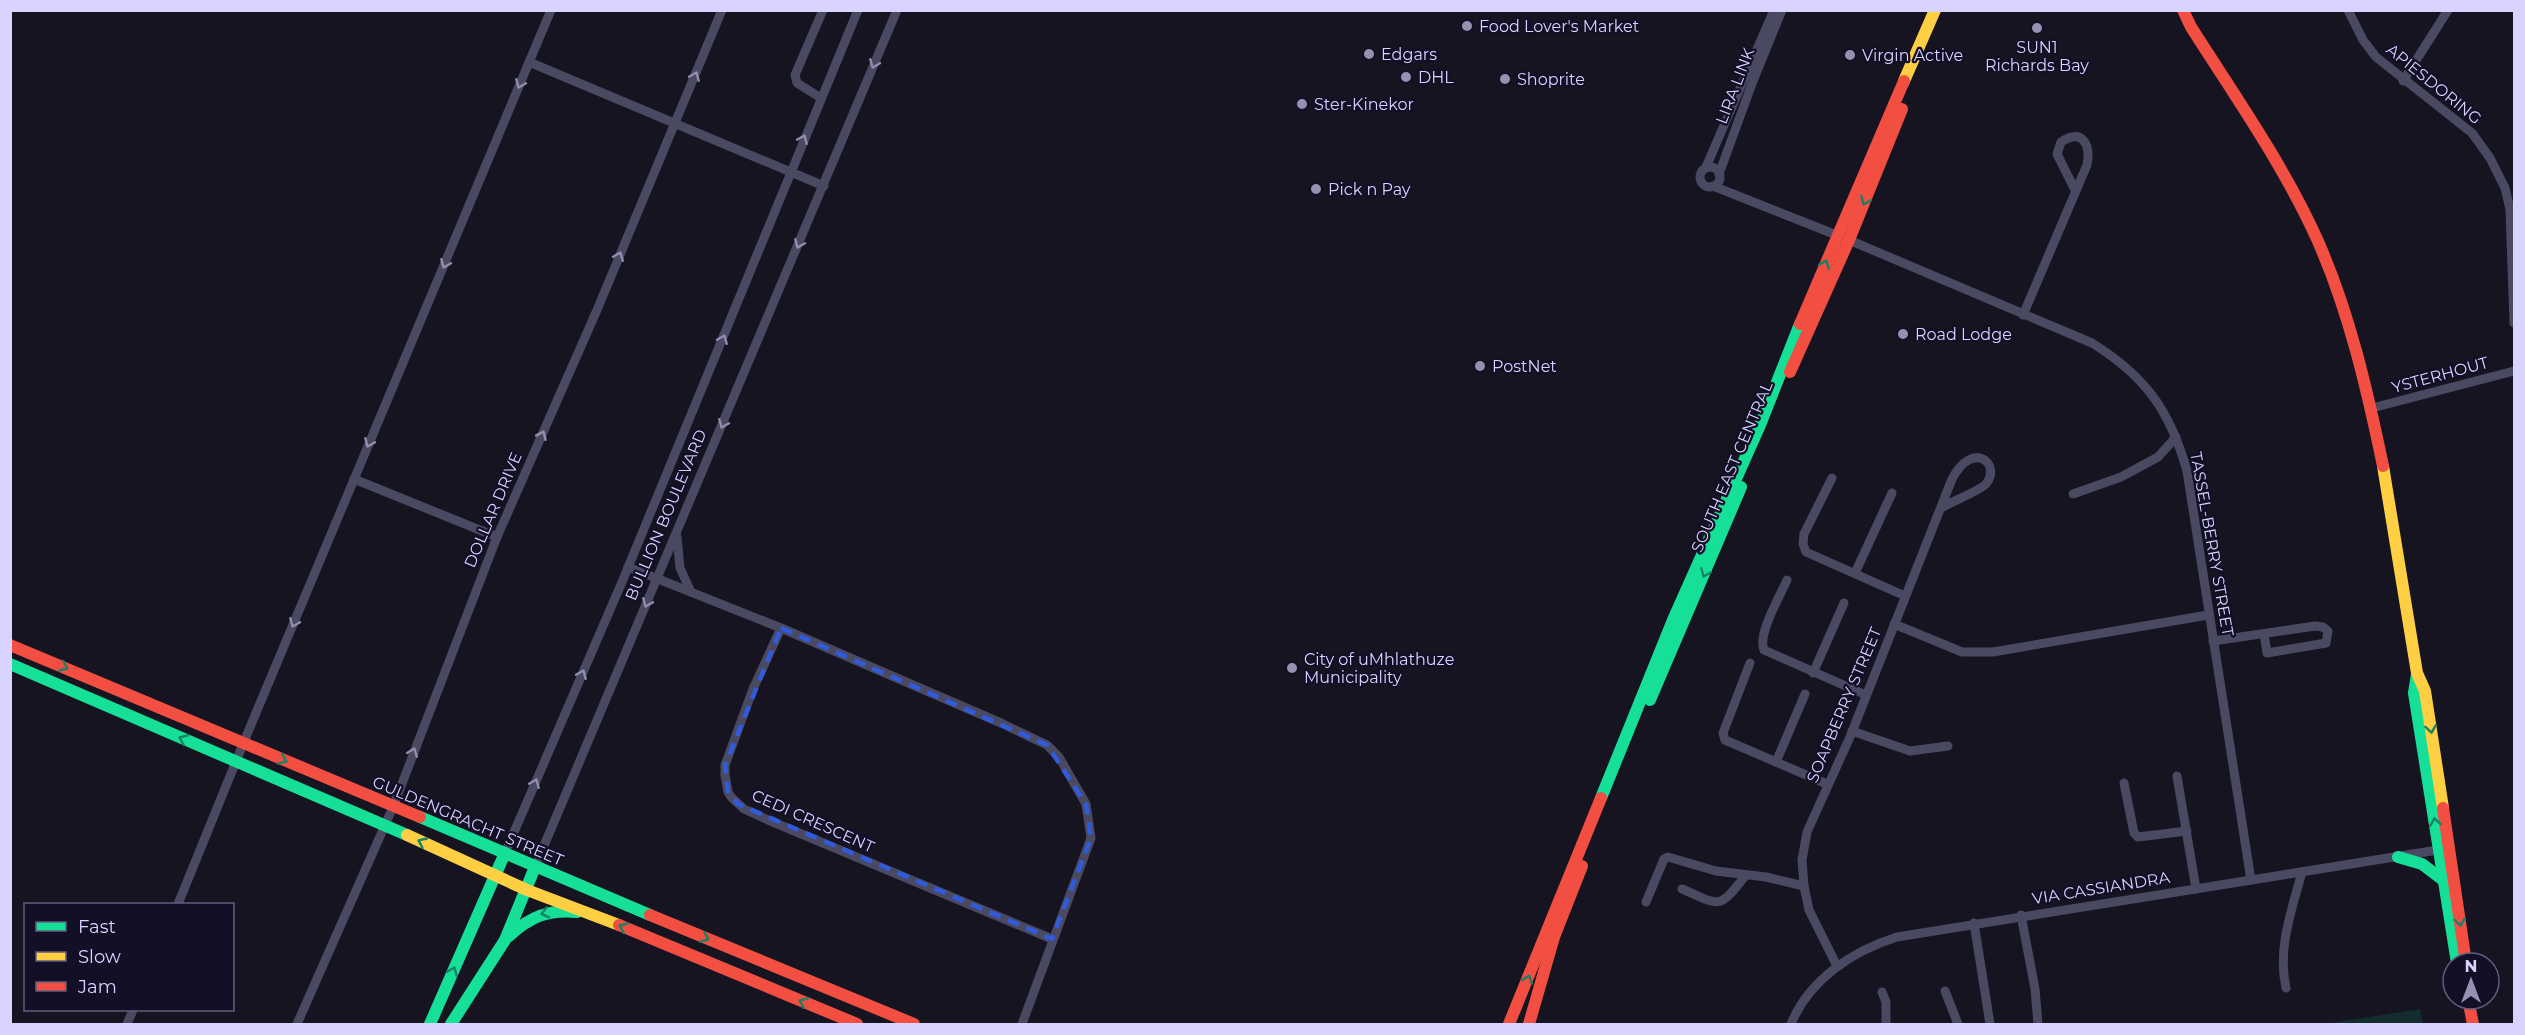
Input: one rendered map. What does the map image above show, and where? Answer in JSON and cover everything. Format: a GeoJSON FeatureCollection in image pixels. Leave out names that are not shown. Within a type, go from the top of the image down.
{"type":"FeatureCollection","features":[{"type":"Feature","properties":{"kind":"street"},"geometry":{"type":"LineString","coordinates":[[178,903],[551,10]]}},
{"type":"Feature","properties":{"kind":"street","name":"DOLLAR DRIVE"},"geometry":{"type":"LineString","coordinates":[[297,1024],[393,807],[497,537],[597,310],[722,10]]}},
{"type":"Feature","properties":{"kind":"street"},"geometry":{"type":"LineString","coordinates":[[820,98],[801,85],[795,75],[823,10]]}},
{"type":"Feature","properties":{"kind":"street","name":"BULLION BOULEVARD"},"geometry":{"type":"LineString","coordinates":[[430,1024],[628,567],[720,347],[789,172],[858,10]]}},
{"type":"Feature","properties":{"kind":"street","name":"BULLION BOULEVARD"},"geometry":{"type":"LineString","coordinates":[[451,1024],[505,940],[527,890],[897,10]]}},
{"type":"Feature","properties":{"kind":"street","name":"LIRA LINK"},"geometry":{"type":"LineString","coordinates":[[1706,167],[1774,10]]}},
{"type":"Feature","properties":{"kind":"street","name":"LIRA LINK"},"geometry":{"type":"LineString","coordinates":[[1719,175],[1782,10]]}},
{"type":"Feature","properties":{"kind":"street","name":"SOUTH EAST CENTRAL"},"geometry":{"type":"LineString","coordinates":[[1550,935],[1782,388],[1935,10]]}},
{"type":"Feature","properties":{"kind":"street","name":"SOUTH EAST CENTRAL"},"geometry":{"type":"LineString","coordinates":[[1843,238],[1942,10]]}},
{"type":"Feature","properties":{"kind":"street"},"geometry":{"type":"LineString","coordinates":[[2176,10],[2191,27]]}},
{"type":"Feature","properties":{"kind":"street"},"geometry":{"type":"LineString","coordinates":[[2183,10],[2191,27],[2277,162],[2318,242],[2345,312],[2372,408],[2417,673],[2414,693],[2464,951]]}},
{"type":"Feature","properties":{"kind":"street","name":"APIESDORING"},"geometry":{"type":"LineString","coordinates":[[2348,10],[2363,40],[2376,57],[2403,81],[2472,133],[2481,142],[2500,176],[2512,222],[2514,323]]}},
{"type":"Feature","properties":{"kind":"street"},"geometry":{"type":"LineString","coordinates":[[2403,81],[2448,10]]}},
{"type":"Feature","properties":{"kind":"street"},"geometry":{"type":"LineString","coordinates":[[529,62],[824,186]]}},
{"type":"Feature","properties":{"kind":"street"},"geometry":{"type":"LineString","coordinates":[[2023,315],[2087,165],[2089,152],[2085,142],[2076,136],[2061,142],[2057,154],[2075,190]]}},
{"type":"Feature","properties":{"kind":"street"},"geometry":{"type":"LineString","coordinates":[[1741,196],[1714,168],[1706,167],[1701,172],[1701,180],[1705,185],[1741,196],[1843,238]]}},
{"type":"Feature","properties":{"kind":"street"},"geometry":{"type":"LineString","coordinates":[[1713,186],[1718,181],[1719,175]]}},
{"type":"Feature","properties":{"kind":"street","name":"TASSEL-BERRY STREET"},"geometry":{"type":"LineString","coordinates":[[1843,238],[2092,343],[2125,365],[2153,394],[2168,417],[2176,437],[2190,490],[2251,880]]}},
{"type":"Feature","properties":{"kind":"street","name":"YSTERHOUT"},"geometry":{"type":"LineString","coordinates":[[2372,408],[2514,371]]}},
{"type":"Feature","properties":{"kind":"street"},"geometry":{"type":"LineString","coordinates":[[2073,494],[2121,477],[2158,457],[2176,437]]}},
{"type":"Feature","properties":{"kind":"street"},"geometry":{"type":"LineString","coordinates":[[1894,624],[1905,596],[1941,508],[1958,467],[1964,461],[1975,457],[1985,460],[1989,466],[1990,475],[1985,486],[1941,508]]}},
{"type":"Feature","properties":{"kind":"street"},"geometry":{"type":"LineString","coordinates":[[1832,478],[1804,534],[1803,544],[1806,552],[1905,596]]}},
{"type":"Feature","properties":{"kind":"street"},"geometry":{"type":"LineString","coordinates":[[354,479],[497,537]]}},
{"type":"Feature","properties":{"kind":"street"},"geometry":{"type":"LineString","coordinates":[[1855,573],[1892,493]]}},
{"type":"Feature","properties":{"kind":"street"},"geometry":{"type":"LineString","coordinates":[[677,532],[677,554],[680,568],[691,592]]}},
{"type":"Feature","properties":{"kind":"street"},"geometry":{"type":"LineString","coordinates":[[628,567],[781,628],[1030,736],[1047,745],[1059,758],[1086,804],[1091,838],[1022,1024]]}},
{"type":"Feature","properties":{"kind":"street"},"geometry":{"type":"LineString","coordinates":[[1787,580],[1765,630],[1762,648],[1866,696]]}},
{"type":"Feature","properties":{"kind":"street"},"geometry":{"type":"LineString","coordinates":[[1813,673],[1844,603]]}},
{"type":"Feature","properties":{"kind":"street","name":"SOAPBERRY STREET"},"geometry":{"type":"LineString","coordinates":[[1837,966],[1809,910],[1802,860],[1807,832],[1852,731],[1894,624],[1962,652],[1974,653],[1993,652],[2208,615]]}},
{"type":"Feature","properties":{"kind":"street"},"geometry":{"type":"LineString","coordinates":[[2213,641],[2315,626],[2323,627],[2328,631],[2329,638],[2326,643],[2267,653],[2264,634]]}},
{"type":"Feature","properties":{"kind":"street","name":"CEDI CRESCENT"},"geometry":{"type":"LineString","coordinates":[[781,628],[753,689],[725,765],[725,781],[732,798],[744,809],[768,820],[1052,939]]}},
{"type":"Feature","properties":{"kind":"street","name":"GULDENGRACHT STREET"},"geometry":{"type":"LineString","coordinates":[[10,645],[914,1024]]}},
{"type":"Feature","properties":{"kind":"street"},"geometry":{"type":"LineString","coordinates":[[1750,663],[1723,736],[1725,740],[1827,784]]}},
{"type":"Feature","properties":{"kind":"street"},"geometry":{"type":"LineString","coordinates":[[10,664],[384,824],[527,890],[593,914],[857,1024]]}},
{"type":"Feature","properties":{"kind":"street"},"geometry":{"type":"LineString","coordinates":[[1776,762],[1805,694]]}},
{"type":"Feature","properties":{"kind":"street"},"geometry":{"type":"LineString","coordinates":[[1852,731],[1900,750],[1910,751],[1948,746]]}},
{"type":"Feature","properties":{"kind":"street"},"geometry":{"type":"LineString","coordinates":[[2177,776],[2196,889]]}},
{"type":"Feature","properties":{"kind":"street"},"geometry":{"type":"LineString","coordinates":[[2124,783],[2134,833],[2138,837],[2187,831]]}},
{"type":"Feature","properties":{"kind":"street"},"geometry":{"type":"LineString","coordinates":[[2444,849],[2444,880],[2455,951]]}},
{"type":"Feature","properties":{"kind":"street","name":"VIA CASSIANDRA"},"geometry":{"type":"LineString","coordinates":[[1791,1024],[1805,999],[1837,966],[1881,942],[1897,937],[2021,915],[2444,849]]}},
{"type":"Feature","properties":{"kind":"street"},"geometry":{"type":"LineString","coordinates":[[1646,902],[1664,859],[1668,857],[1716,871],[1766,877],[1804,886]]}},
{"type":"Feature","properties":{"kind":"street"},"geometry":{"type":"LineString","coordinates":[[2398,857],[2428,865],[2444,880]]}},
{"type":"Feature","properties":{"kind":"street"},"geometry":{"type":"LineString","coordinates":[[2286,988],[2283,977],[2284,950],[2302,872]]}},
{"type":"Feature","properties":{"kind":"street"},"geometry":{"type":"LineString","coordinates":[[1682,889],[1713,902],[1721,902],[1728,899],[1745,876]]}},
{"type":"Feature","properties":{"kind":"street"},"geometry":{"type":"LineString","coordinates":[[505,940],[532,917],[543,912],[563,910],[593,914]]}},
{"type":"Feature","properties":{"kind":"street"},"geometry":{"type":"LineString","coordinates":[[2021,915],[2035,989],[2038,1024]]}},
{"type":"Feature","properties":{"kind":"street"},"geometry":{"type":"LineString","coordinates":[[1974,923],[1990,1024]]}},
{"type":"Feature","properties":{"kind":"street"},"geometry":{"type":"LineString","coordinates":[[1509,1024],[1550,935]]}},
{"type":"Feature","properties":{"kind":"street"},"geometry":{"type":"LineString","coordinates":[[1529,1024],[1550,935]]}},
{"type":"Feature","properties":{"kind":"street"},"geometry":{"type":"LineString","coordinates":[[1945,991],[1958,1024]]}},
{"type":"Feature","properties":{"kind":"street"},"geometry":{"type":"LineString","coordinates":[[1882,992],[1886,1002],[1886,1024]]}},
{"type":"Feature","properties":{"kind":"highlighted area"},"geometry":{"type":"Polygon","coordinates":[[[781,628],[1047,745],[1086,804],[1091,838],[1052,939],[738,804],[728,792],[725,765],[781,628]]]}},
{"type":"Feature","properties":{"kind":"green space"},"geometry":{"type":"Polygon","coordinates":[[[2420,1009],[2423,1024],[2324,1024],[2420,1009]]]}},
{"type":"Feature","properties":{"kind":"traffic: fast"},"geometry":{"type":"LineString","coordinates":[[1601,798],[1673,620],[1760,425],[1800,324]]}},
{"type":"Feature","properties":{"kind":"traffic: fast"},"geometry":{"type":"LineString","coordinates":[[1650,700],[1741,487]]}},
{"type":"Feature","properties":{"kind":"traffic: fast"},"geometry":{"type":"LineString","coordinates":[[10,664],[407,835]]}},
{"type":"Feature","properties":{"kind":"traffic: fast"},"geometry":{"type":"LineString","coordinates":[[2417,674],[2414,693],[2455,951]]}},
{"type":"Feature","properties":{"kind":"traffic: fast"},"geometry":{"type":"LineString","coordinates":[[420,817],[650,915]]}},
{"type":"Feature","properties":{"kind":"traffic: fast"},"geometry":{"type":"LineString","coordinates":[[430,1024],[505,853]]}},
{"type":"Feature","properties":{"kind":"traffic: fast"},"geometry":{"type":"LineString","coordinates":[[2398,857],[2422,864],[2443,880]]}},
{"type":"Feature","properties":{"kind":"traffic: fast"},"geometry":{"type":"LineString","coordinates":[[451,1024],[505,940],[535,867]]}},
{"type":"Feature","properties":{"kind":"traffic: fast"},"geometry":{"type":"LineString","coordinates":[[509,936],[532,919],[548,913],[577,912]]}},
{"type":"Feature","properties":{"kind":"traffic: slow"},"geometry":{"type":"LineString","coordinates":[[1904,81],[1935,10]]}},
{"type":"Feature","properties":{"kind":"traffic: slow"},"geometry":{"type":"LineString","coordinates":[[2383,466],[2417,673],[2425,691],[2443,808]]}},
{"type":"Feature","properties":{"kind":"traffic: slow"},"geometry":{"type":"LineString","coordinates":[[407,835],[527,890],[619,925]]}},
{"type":"Feature","properties":{"kind":"traffic: jam"},"geometry":{"type":"LineString","coordinates":[[2183,10],[2191,27],[2274,157],[2317,239],[2348,322],[2364,379],[2383,466]]}},
{"type":"Feature","properties":{"kind":"traffic: jam"},"geometry":{"type":"LineString","coordinates":[[1800,324],[1904,81]]}},
{"type":"Feature","properties":{"kind":"traffic: jam"},"geometry":{"type":"LineString","coordinates":[[1790,372],[1849,240],[1902,109]]}},
{"type":"Feature","properties":{"kind":"traffic: jam"},"geometry":{"type":"LineString","coordinates":[[10,645],[420,817]]}},
{"type":"Feature","properties":{"kind":"traffic: jam"},"geometry":{"type":"LineString","coordinates":[[1509,1024],[1601,798]]}},
{"type":"Feature","properties":{"kind":"traffic: jam"},"geometry":{"type":"LineString","coordinates":[[2443,808],[2464,951]]}},
{"type":"Feature","properties":{"kind":"traffic: jam"},"geometry":{"type":"LineString","coordinates":[[1529,1024],[1554,937],[1582,866]]}},
{"type":"Feature","properties":{"kind":"traffic: jam"},"geometry":{"type":"LineString","coordinates":[[650,915],[914,1024]]}},
{"type":"Feature","properties":{"kind":"traffic: jam"},"geometry":{"type":"LineString","coordinates":[[619,925],[857,1024]]}},
{"type":"Feature","properties":{"kind":"traffic: jam"},"geometry":{"type":"LineString","coordinates":[[2470,1011],[2473,1024]]}},
{"type":"Feature","properties":{"kind":"place","name":"Food Lover's Market"},"geometry":{"type":"Point","coordinates":[1467,26]}},
{"type":"Feature","properties":{"kind":"place","name":"SUN1 Richards Bay"},"geometry":{"type":"Point","coordinates":[2037,28]}},
{"type":"Feature","properties":{"kind":"place","name":"Edgars"},"geometry":{"type":"Point","coordinates":[1369,54]}},
{"type":"Feature","properties":{"kind":"place","name":"Virgin Active"},"geometry":{"type":"Point","coordinates":[1850,55]}},
{"type":"Feature","properties":{"kind":"place","name":"DHL"},"geometry":{"type":"Point","coordinates":[1406,77]}},
{"type":"Feature","properties":{"kind":"place","name":"Shoprite"},"geometry":{"type":"Point","coordinates":[1505,79]}},
{"type":"Feature","properties":{"kind":"place","name":"Ster-Kinekor"},"geometry":{"type":"Point","coordinates":[1302,104]}},
{"type":"Feature","properties":{"kind":"place","name":"Pick n Pay"},"geometry":{"type":"Point","coordinates":[1316,189]}},
{"type":"Feature","properties":{"kind":"place","name":"Road Lodge"},"geometry":{"type":"Point","coordinates":[1903,334]}},
{"type":"Feature","properties":{"kind":"place","name":"PostNet"},"geometry":{"type":"Point","coordinates":[1480,366]}},
{"type":"Feature","properties":{"kind":"place","name":"City of uMhlathuze Municipality"},"geometry":{"type":"Point","coordinates":[1292,668]}}]}
